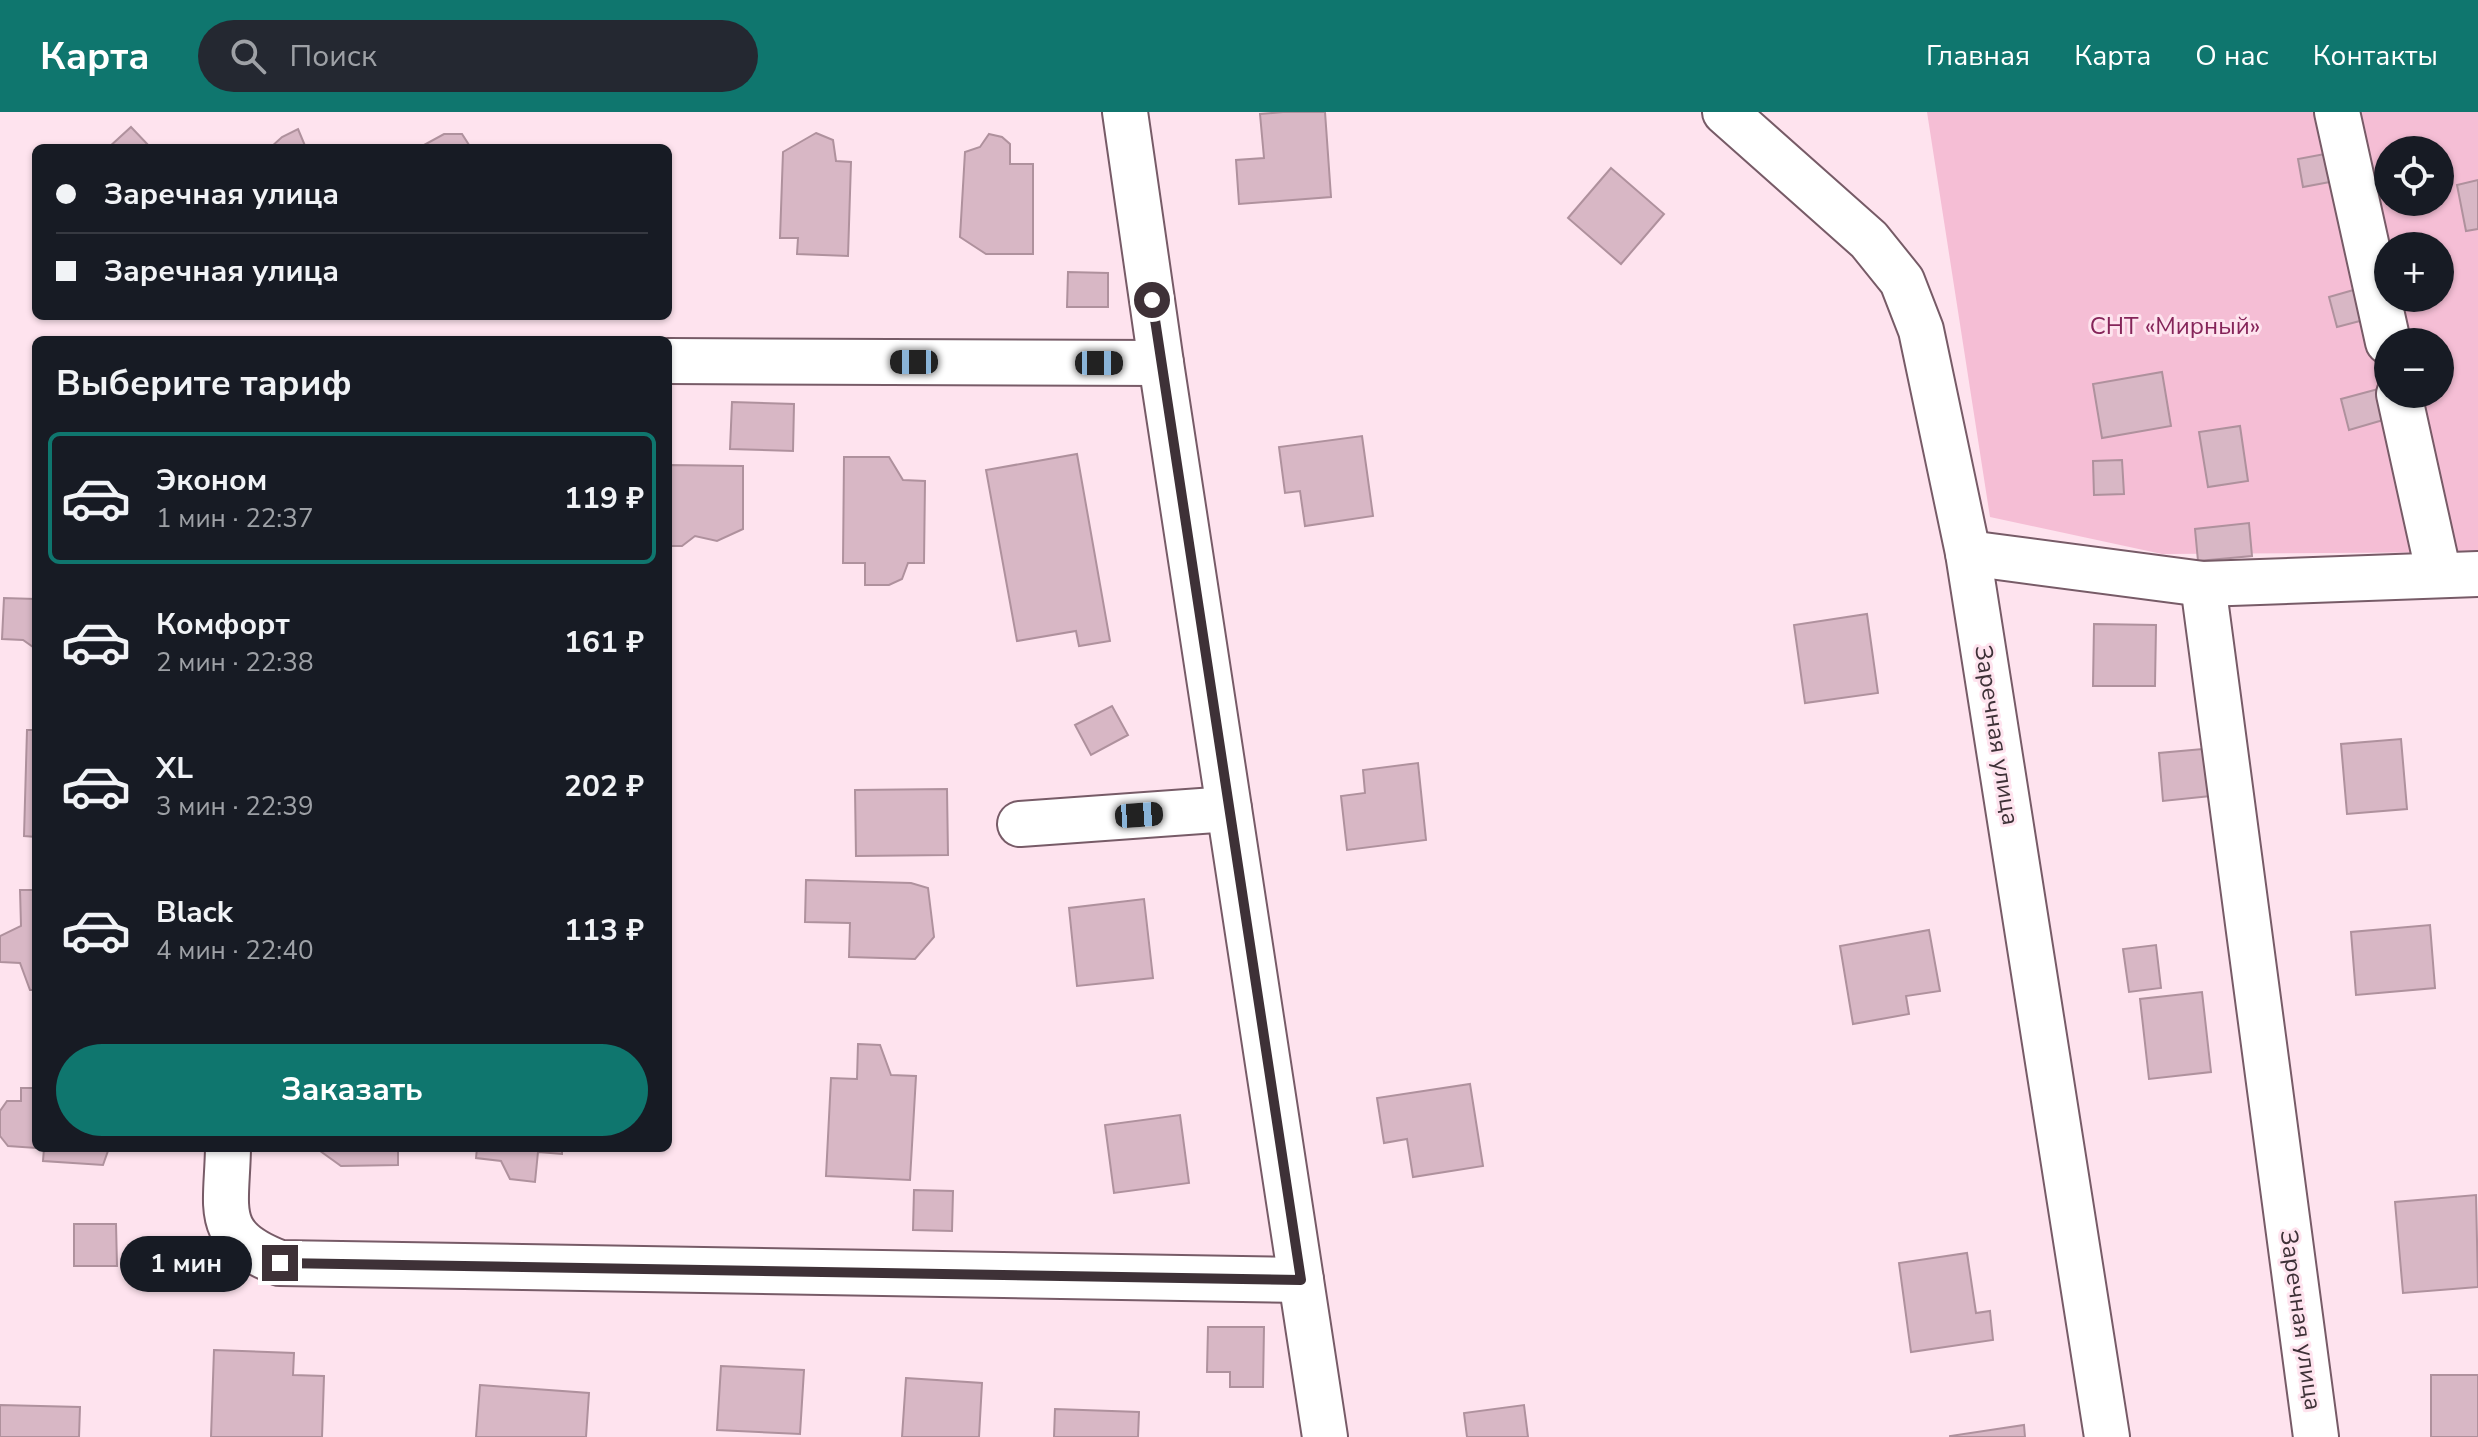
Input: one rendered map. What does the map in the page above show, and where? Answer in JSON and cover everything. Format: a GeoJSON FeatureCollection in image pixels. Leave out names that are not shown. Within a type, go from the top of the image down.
{"type":"FeatureCollection","features":[{"type":"Feature","properties":{"kind":"street"},"geometry":{"type":"LineString","coordinates":[[1125,112],[1325,1437]]}},
{"type":"Feature","properties":{"kind":"street","name":"Заречная улица"},"geometry":{"type":"LineString","coordinates":[[1725,112],[1869,240],[1902,281],[1921,330],[1968,553],[2107,1437]]}},
{"type":"Feature","properties":{"kind":"street"},"geometry":{"type":"LineString","coordinates":[[2337,112],[2385,328]]}},
{"type":"Feature","properties":{"kind":"street"},"geometry":{"type":"LineString","coordinates":[[672,361],[1161,363]]}},
{"type":"Feature","properties":{"kind":"street"},"geometry":{"type":"LineString","coordinates":[[1968,553],[2203,584],[2458,574],[2404,408]]}},
{"type":"Feature","properties":{"kind":"street","name":"Заречная улица"},"geometry":{"type":"LineString","coordinates":[[2203,584],[2316,1437]]}},
{"type":"Feature","properties":{"kind":"street"},"geometry":{"type":"LineString","coordinates":[[1020,824],[1229,809]]}},
{"type":"Feature","properties":{"kind":"street"},"geometry":{"type":"LineString","coordinates":[[228,1152],[226,1217],[235,1238],[254,1253],[280,1263],[1301,1280]]}},
{"type":"Feature","properties":{"kind":"green space","name":"СНТ «Мирный»"},"geometry":{"type":"Polygon","coordinates":[[[1927,112],[2478,112],[2478,552],[2162,554],[1990,517],[1927,112]]]}},
{"type":"Feature","properties":{"kind":"building"},"geometry":{"type":"Polygon","coordinates":[[[1325,112],[1331,197],[1239,204],[1236,160],[1264,158],[1260,114],[1325,112]]]}},
{"type":"Feature","properties":{"kind":"building"},"geometry":{"type":"Polygon","coordinates":[[[131,127],[147,144],[112,144],[131,127]]]}},
{"type":"Feature","properties":{"kind":"building"},"geometry":{"type":"Polygon","coordinates":[[[298,129],[304,144],[274,144],[298,129]]]}},
{"type":"Feature","properties":{"kind":"building"},"geometry":{"type":"Polygon","coordinates":[[[816,133],[833,140],[836,161],[851,162],[848,256],[797,254],[798,238],[780,238],[783,152],[816,133]]]}},
{"type":"Feature","properties":{"kind":"building"},"geometry":{"type":"Polygon","coordinates":[[[444,134],[462,134],[468,144],[426,144],[444,134]]]}},
{"type":"Feature","properties":{"kind":"building"},"geometry":{"type":"Polygon","coordinates":[[[989,134],[1002,137],[1010,144],[1010,164],[1033,164],[1033,254],[986,254],[960,237],[965,152],[980,147],[989,134]]]}},
{"type":"Feature","properties":{"kind":"building"},"geometry":{"type":"Polygon","coordinates":[[[2341,151],[2346,179],[2303,187],[2298,159],[2341,151]]]}},
{"type":"Feature","properties":{"kind":"building"},"geometry":{"type":"Polygon","coordinates":[[[1611,168],[1664,214],[1621,264],[1568,218],[1611,168]]]}},
{"type":"Feature","properties":{"kind":"building"},"geometry":{"type":"Polygon","coordinates":[[[2478,180],[2478,229],[2466,231],[2457,185],[2478,180]]]}},
{"type":"Feature","properties":{"kind":"building"},"geometry":{"type":"Polygon","coordinates":[[[1068,272],[1108,273],[1108,307],[1067,307],[1068,272]]]}},
{"type":"Feature","properties":{"kind":"building"},"geometry":{"type":"Polygon","coordinates":[[[2371,285],[2374,312],[2378,312],[2379,316],[2337,327],[2329,297],[2371,285]]]}},
{"type":"Feature","properties":{"kind":"building"},"geometry":{"type":"Polygon","coordinates":[[[2162,372],[2171,426],[2102,438],[2093,384],[2162,372]]]}},
{"type":"Feature","properties":{"kind":"building"},"geometry":{"type":"Polygon","coordinates":[[[2374,390],[2374,408],[2387,408],[2390,418],[2349,430],[2341,399],[2374,390]]]}},
{"type":"Feature","properties":{"kind":"building"},"geometry":{"type":"Polygon","coordinates":[[[732,402],[794,404],[793,451],[730,449],[732,402]]]}},
{"type":"Feature","properties":{"kind":"building"},"geometry":{"type":"Polygon","coordinates":[[[2240,426],[2248,481],[2208,487],[2199,432],[2240,426]]]}},
{"type":"Feature","properties":{"kind":"building"},"geometry":{"type":"Polygon","coordinates":[[[1362,436],[1373,516],[1305,526],[1300,491],[1285,493],[1279,447],[1362,436]]]}},
{"type":"Feature","properties":{"kind":"building"},"geometry":{"type":"Polygon","coordinates":[[[1077,454],[1110,641],[1079,646],[1076,631],[1017,641],[986,470],[1077,454]]]}},
{"type":"Feature","properties":{"kind":"building"},"geometry":{"type":"Polygon","coordinates":[[[844,457],[889,457],[903,480],[925,481],[924,563],[908,563],[902,579],[889,585],[865,585],[865,563],[843,563],[844,457]]]}},
{"type":"Feature","properties":{"kind":"building"},"geometry":{"type":"Polygon","coordinates":[[[2122,460],[2124,494],[2094,495],[2093,461],[2122,460]]]}},
{"type":"Feature","properties":{"kind":"building"},"geometry":{"type":"Polygon","coordinates":[[[672,465],[743,466],[743,529],[717,541],[695,536],[682,546],[672,546],[672,465]]]}},
{"type":"Feature","properties":{"kind":"building"},"geometry":{"type":"Polygon","coordinates":[[[2249,523],[2252,556],[2198,561],[2195,529],[2249,523]]]}},
{"type":"Feature","properties":{"kind":"building"},"geometry":{"type":"Polygon","coordinates":[[[4,598],[32,599],[32,646],[23,640],[2,639],[4,598]]]}},
{"type":"Feature","properties":{"kind":"building"},"geometry":{"type":"Polygon","coordinates":[[[1867,614],[1878,693],[1805,703],[1794,625],[1867,614]]]}},
{"type":"Feature","properties":{"kind":"building"},"geometry":{"type":"Polygon","coordinates":[[[2094,624],[2156,625],[2155,686],[2093,686],[2094,624]]]}},
{"type":"Feature","properties":{"kind":"building"},"geometry":{"type":"Polygon","coordinates":[[[1112,706],[1128,735],[1091,755],[1075,725],[1112,706]]]}},
{"type":"Feature","properties":{"kind":"building"},"geometry":{"type":"Polygon","coordinates":[[[27,730],[32,730],[32,837],[24,836],[27,730]]]}},
{"type":"Feature","properties":{"kind":"building"},"geometry":{"type":"Polygon","coordinates":[[[2401,739],[2407,809],[2347,814],[2341,744],[2401,739]]]}},
{"type":"Feature","properties":{"kind":"building"},"geometry":{"type":"Polygon","coordinates":[[[2225,747],[2230,794],[2163,801],[2159,753],[2225,747]]]}},
{"type":"Feature","properties":{"kind":"building"},"geometry":{"type":"Polygon","coordinates":[[[1418,763],[1426,840],[1347,850],[1341,796],[1365,793],[1363,770],[1418,763]]]}},
{"type":"Feature","properties":{"kind":"building"},"geometry":{"type":"Polygon","coordinates":[[[947,789],[948,855],[856,856],[855,790],[947,789]]]}},
{"type":"Feature","properties":{"kind":"building"},"geometry":{"type":"Polygon","coordinates":[[[806,880],[911,883],[928,888],[934,937],[915,959],[849,957],[850,923],[805,922],[806,880]]]}},
{"type":"Feature","properties":{"kind":"building"},"geometry":{"type":"Polygon","coordinates":[[[20,890],[32,890],[32,990],[20,963],[0,962],[0,936],[21,926],[20,890]]]}},
{"type":"Feature","properties":{"kind":"building"},"geometry":{"type":"Polygon","coordinates":[[[1144,899],[1153,978],[1077,986],[1069,908],[1144,899]]]}},
{"type":"Feature","properties":{"kind":"building"},"geometry":{"type":"Polygon","coordinates":[[[2430,925],[2435,988],[2356,995],[2351,932],[2430,925]]]}},
{"type":"Feature","properties":{"kind":"building"},"geometry":{"type":"Polygon","coordinates":[[[1929,930],[1940,991],[1906,996],[1909,1014],[1853,1024],[1840,946],[1929,930]]]}},
{"type":"Feature","properties":{"kind":"building"},"geometry":{"type":"Polygon","coordinates":[[[2156,945],[2161,988],[2129,992],[2123,949],[2156,945]]]}},
{"type":"Feature","properties":{"kind":"building"},"geometry":{"type":"Polygon","coordinates":[[[2202,992],[2211,1072],[2149,1079],[2140,999],[2202,992]]]}},
{"type":"Feature","properties":{"kind":"building"},"geometry":{"type":"Polygon","coordinates":[[[858,1044],[880,1045],[891,1075],[916,1076],[910,1180],[826,1176],[831,1078],[857,1079],[858,1044]]]}},
{"type":"Feature","properties":{"kind":"building"},"geometry":{"type":"Polygon","coordinates":[[[1470,1084],[1483,1166],[1413,1177],[1407,1139],[1384,1143],[1377,1098],[1470,1084]]]}},
{"type":"Feature","properties":{"kind":"building"},"geometry":{"type":"Polygon","coordinates":[[[21,1088],[32,1088],[32,1148],[8,1146],[0,1136],[0,1111],[7,1101],[21,1101],[21,1088]]]}},
{"type":"Feature","properties":{"kind":"building"},"geometry":{"type":"Polygon","coordinates":[[[1180,1115],[1189,1183],[1114,1193],[1105,1125],[1180,1115]]]}},
{"type":"Feature","properties":{"kind":"building"},"geometry":{"type":"Polygon","coordinates":[[[44,1152],[108,1152],[103,1165],[43,1161],[44,1152]]]}},
{"type":"Feature","properties":{"kind":"building"},"geometry":{"type":"Polygon","coordinates":[[[322,1152],[398,1152],[398,1165],[341,1166],[322,1152]]]}},
{"type":"Feature","properties":{"kind":"building"},"geometry":{"type":"Polygon","coordinates":[[[477,1152],[538,1152],[535,1182],[510,1179],[501,1161],[476,1158],[477,1152]]]}},
{"type":"Feature","properties":{"kind":"building"},"geometry":{"type":"Polygon","coordinates":[[[914,1190],[953,1191],[952,1231],[913,1230],[914,1190]]]}},
{"type":"Feature","properties":{"kind":"building"},"geometry":{"type":"Polygon","coordinates":[[[2476,1195],[2478,1287],[2403,1293],[2395,1202],[2476,1195]]]}},
{"type":"Feature","properties":{"kind":"building"},"geometry":{"type":"Polygon","coordinates":[[[74,1224],[116,1224],[117,1266],[74,1266],[74,1224]]]}},
{"type":"Feature","properties":{"kind":"building"},"geometry":{"type":"Polygon","coordinates":[[[1967,1253],[1976,1313],[1990,1311],[1993,1340],[1911,1352],[1899,1263],[1967,1253]]]}},
{"type":"Feature","properties":{"kind":"building"},"geometry":{"type":"Polygon","coordinates":[[[1208,1327],[1264,1327],[1263,1387],[1230,1387],[1230,1372],[1207,1372],[1208,1327]]]}},
{"type":"Feature","properties":{"kind":"building"},"geometry":{"type":"Polygon","coordinates":[[[214,1350],[294,1353],[293,1375],[324,1376],[322,1437],[211,1437],[214,1350]]]}},
{"type":"Feature","properties":{"kind":"building"},"geometry":{"type":"Polygon","coordinates":[[[721,1366],[804,1370],[800,1434],[717,1430],[721,1366]]]}},
{"type":"Feature","properties":{"kind":"building"},"geometry":{"type":"Polygon","coordinates":[[[2431,1375],[2478,1375],[2478,1437],[2431,1437],[2431,1375]]]}},
{"type":"Feature","properties":{"kind":"building"},"geometry":{"type":"Polygon","coordinates":[[[906,1378],[982,1383],[979,1437],[902,1437],[906,1378]]]}},
{"type":"Feature","properties":{"kind":"building"},"geometry":{"type":"Polygon","coordinates":[[[480,1385],[589,1393],[586,1437],[476,1437],[480,1385]]]}},
{"type":"Feature","properties":{"kind":"building"},"geometry":{"type":"Polygon","coordinates":[[[0,1405],[80,1407],[79,1437],[0,1437],[0,1405]]]}},
{"type":"Feature","properties":{"kind":"building"},"geometry":{"type":"Polygon","coordinates":[[[1524,1405],[1528,1437],[1467,1437],[1464,1413],[1524,1405]]]}},
{"type":"Feature","properties":{"kind":"building"},"geometry":{"type":"Polygon","coordinates":[[[1055,1409],[1139,1412],[1138,1437],[1054,1437],[1055,1409]]]}},
{"type":"Feature","properties":{"kind":"building"},"geometry":{"type":"Polygon","coordinates":[[[2024,1425],[2025,1437],[1950,1437],[1950,1436],[2024,1425]]]}},
{"type":"Feature","properties":{"kind":"route"},"geometry":{"type":"LineString","coordinates":[[280,1263],[1301,1280],[1152,300]]}}]}
